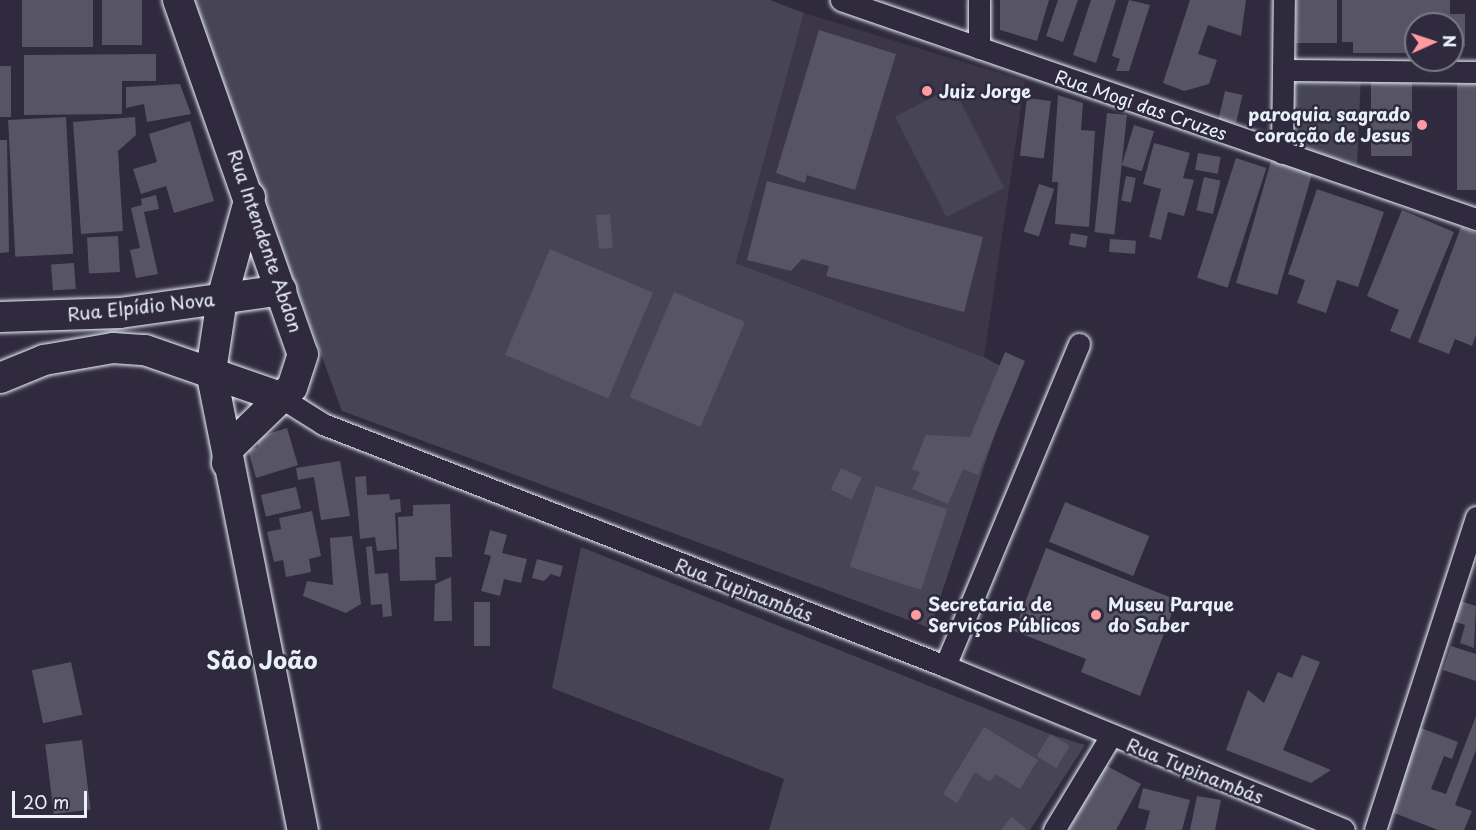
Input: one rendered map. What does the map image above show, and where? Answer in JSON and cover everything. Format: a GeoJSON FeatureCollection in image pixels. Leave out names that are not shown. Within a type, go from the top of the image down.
{"type":"FeatureCollection","features":[{"type":"Feature","properties":{"kind":"street","name":"Rua Intendente Abdon"},"geometry":{"type":"LineString","coordinates":[[178,0],[250,197],[303,354],[292,387],[229,448],[227,463]]}},
{"type":"Feature","properties":{"kind":"street","name":"Rua Mogi das Cruzes"},"geometry":{"type":"LineString","coordinates":[[841,0],[1476,219]]}},
{"type":"Feature","properties":{"kind":"street"},"geometry":{"type":"LineString","coordinates":[[979,0],[979,48]]}},
{"type":"Feature","properties":{"kind":"street"},"geometry":{"type":"LineString","coordinates":[[1282,153],[1286,70],[1284,0]]}},
{"type":"Feature","properties":{"kind":"street"},"geometry":{"type":"LineString","coordinates":[[1286,70],[1476,72]]}},
{"type":"Feature","properties":{"kind":"street"},"geometry":{"type":"LineString","coordinates":[[250,197],[222,299],[211,371],[227,463],[303,830]]}},
{"type":"Feature","properties":{"kind":"street","name":"Rua Elpídio Nova"},"geometry":{"type":"LineString","coordinates":[[0,317],[120,313],[281,290]]}},
{"type":"Feature","properties":{"kind":"street"},"geometry":{"type":"LineString","coordinates":[[945,666],[1079,344]]}},
{"type":"Feature","properties":{"kind":"street","name":"Rua Tupinambás"},"geometry":{"type":"LineString","coordinates":[[0,378],[44,360],[113,348],[145,350],[211,371],[280,397],[322,424],[945,666],[1110,736],[1344,830]]}},
{"type":"Feature","properties":{"kind":"street"},"geometry":{"type":"LineString","coordinates":[[1375,830],[1476,517]]}},
{"type":"Feature","properties":{"kind":"street"},"geometry":{"type":"LineString","coordinates":[[1054,830],[1110,736]]}},
{"type":"Feature","properties":{"kind":"shaded area"},"geometry":{"type":"Polygon","coordinates":[[[190,0],[770,0],[804,13],[736,263],[984,357],[1015,374],[930,628],[342,411],[190,0]]]}},
{"type":"Feature","properties":{"kind":"shaded area"},"geometry":{"type":"Polygon","coordinates":[[[804,13],[1025,81],[984,357],[736,263],[804,13]]]}},
{"type":"Feature","properties":{"kind":"shaded area"},"geometry":{"type":"Polygon","coordinates":[[[1295,73],[1361,74],[1357,164],[1291,150],[1295,73]]]}},
{"type":"Feature","properties":{"kind":"shaded area"},"geometry":{"type":"Polygon","coordinates":[[[953,87],[1004,188],[946,217],[895,117],[953,87]]]}},
{"type":"Feature","properties":{"kind":"shaded area"},"geometry":{"type":"Polygon","coordinates":[[[581,547],[1050,734],[1085,745],[1030,830],[769,830],[784,779],[552,688],[581,547]]]}},
{"type":"Feature","properties":{"kind":"building"},"geometry":{"type":"Polygon","coordinates":[[[22,0],[93,0],[93,47],[22,47],[22,0]]]}},
{"type":"Feature","properties":{"kind":"building"},"geometry":{"type":"Polygon","coordinates":[[[102,0],[142,0],[142,45],[102,45],[102,0]]]}},
{"type":"Feature","properties":{"kind":"building"},"geometry":{"type":"Polygon","coordinates":[[[1000,0],[1049,0],[1037,41],[1000,30],[1000,0]]]}},
{"type":"Feature","properties":{"kind":"building"},"geometry":{"type":"Polygon","coordinates":[[[1058,0],[1078,0],[1063,42],[1046,36],[1058,0]]]}},
{"type":"Feature","properties":{"kind":"building"},"geometry":{"type":"Polygon","coordinates":[[[1091,0],[1116,0],[1096,63],[1073,55],[1091,0]]]}},
{"type":"Feature","properties":{"kind":"building"},"geometry":{"type":"Polygon","coordinates":[[[1129,0],[1150,5],[1129,71],[1116,71],[1120,59],[1112,56],[1129,0]]]}},
{"type":"Feature","properties":{"kind":"building"},"geometry":{"type":"Polygon","coordinates":[[[1190,0],[1246,0],[1241,36],[1208,25],[1198,54],[1217,60],[1209,84],[1184,91],[1163,83],[1190,0]]]}},
{"type":"Feature","properties":{"kind":"building"},"geometry":{"type":"Polygon","coordinates":[[[1296,0],[1337,0],[1337,43],[1296,43],[1296,0]]]}},
{"type":"Feature","properties":{"kind":"building"},"geometry":{"type":"Polygon","coordinates":[[[1342,0],[1450,0],[1450,12],[1404,12],[1404,53],[1353,53],[1353,42],[1342,42],[1342,0]]]}},
{"type":"Feature","properties":{"kind":"building"},"geometry":{"type":"Polygon","coordinates":[[[1464,14],[1465,14],[1464,47],[1464,14]]]}},
{"type":"Feature","properties":{"kind":"building"},"geometry":{"type":"Polygon","coordinates":[[[819,30],[896,54],[855,190],[807,175],[805,183],[776,173],[819,30]]]}},
{"type":"Feature","properties":{"kind":"building"},"geometry":{"type":"Polygon","coordinates":[[[156,54],[156,81],[122,81],[122,114],[24,115],[24,55],[156,54]]]}},
{"type":"Feature","properties":{"kind":"building"},"geometry":{"type":"Polygon","coordinates":[[[0,66],[11,66],[11,117],[0,117],[0,66]]]}},
{"type":"Feature","properties":{"kind":"building"},"geometry":{"type":"Polygon","coordinates":[[[1371,75],[1412,75],[1412,156],[1371,156],[1371,75]]]}},
{"type":"Feature","properties":{"kind":"building"},"geometry":{"type":"Polygon","coordinates":[[[180,84],[191,114],[147,122],[144,104],[126,108],[126,87],[180,84]]]}},
{"type":"Feature","properties":{"kind":"building"},"geometry":{"type":"Polygon","coordinates":[[[1457,84],[1476,84],[1476,190],[1457,190],[1457,84]]]}},
{"type":"Feature","properties":{"kind":"building"},"geometry":{"type":"Polygon","coordinates":[[[1225,91],[1243,95],[1236,123],[1218,119],[1225,91]]]}},
{"type":"Feature","properties":{"kind":"building"},"geometry":{"type":"Polygon","coordinates":[[[1058,95],[1083,103],[1081,130],[1095,131],[1089,227],[1055,224],[1058,182],[1052,182],[1058,95]]]}},
{"type":"Feature","properties":{"kind":"building"},"geometry":{"type":"Polygon","coordinates":[[[1027,98],[1051,101],[1044,158],[1020,156],[1027,98]]]}},
{"type":"Feature","properties":{"kind":"building"},"geometry":{"type":"Polygon","coordinates":[[[1107,113],[1127,115],[1114,234],[1094,232],[1107,113]]]}},
{"type":"Feature","properties":{"kind":"building"},"geometry":{"type":"Polygon","coordinates":[[[66,117],[73,254],[15,257],[8,120],[66,117]]]}},
{"type":"Feature","properties":{"kind":"building"},"geometry":{"type":"Polygon","coordinates":[[[135,117],[136,135],[118,151],[123,231],[81,234],[73,122],[135,117]]]}},
{"type":"Feature","properties":{"kind":"building"},"geometry":{"type":"Polygon","coordinates":[[[190,121],[214,201],[174,213],[166,186],[141,194],[133,169],[157,162],[149,134],[190,121]]]}},
{"type":"Feature","properties":{"kind":"building"},"geometry":{"type":"Polygon","coordinates":[[[1134,125],[1154,131],[1142,171],[1122,165],[1134,125]]]}},
{"type":"Feature","properties":{"kind":"building"},"geometry":{"type":"Polygon","coordinates":[[[0,140],[7,140],[9,252],[0,253],[0,140]]]}},
{"type":"Feature","properties":{"kind":"building"},"geometry":{"type":"Polygon","coordinates":[[[1154,143],[1190,153],[1183,178],[1194,180],[1184,216],[1168,212],[1161,240],[1149,237],[1161,189],[1143,184],[1154,143]]]}},
{"type":"Feature","properties":{"kind":"building"},"geometry":{"type":"Polygon","coordinates":[[[1198,153],[1221,157],[1218,174],[1195,170],[1198,153]]]}},
{"type":"Feature","properties":{"kind":"building"},"geometry":{"type":"Polygon","coordinates":[[[1236,158],[1266,168],[1227,288],[1197,278],[1236,158]]]}},
{"type":"Feature","properties":{"kind":"building"},"geometry":{"type":"Polygon","coordinates":[[[1271,161],[1312,173],[1277,295],[1236,283],[1271,161]]]}},
{"type":"Feature","properties":{"kind":"building"},"geometry":{"type":"Polygon","coordinates":[[[1126,176],[1136,178],[1131,202],[1121,201],[1126,176]]]}},
{"type":"Feature","properties":{"kind":"building"},"geometry":{"type":"Polygon","coordinates":[[[1204,177],[1221,181],[1213,214],[1196,210],[1204,177]]]}},
{"type":"Feature","properties":{"kind":"building"},"geometry":{"type":"Polygon","coordinates":[[[767,181],[983,237],[964,312],[826,276],[829,266],[802,259],[791,271],[747,260],[767,181]]]}},
{"type":"Feature","properties":{"kind":"building"},"geometry":{"type":"Polygon","coordinates":[[[1039,184],[1054,189],[1039,236],[1024,232],[1039,184]]]}},
{"type":"Feature","properties":{"kind":"building"},"geometry":{"type":"Polygon","coordinates":[[[1317,189],[1384,212],[1358,287],[1337,280],[1326,313],[1297,303],[1305,280],[1288,274],[1317,189]]]}},
{"type":"Feature","properties":{"kind":"building"},"geometry":{"type":"Polygon","coordinates":[[[156,195],[159,209],[144,212],[158,274],[136,278],[130,250],[140,248],[131,208],[142,205],[141,199],[156,195]]]}},
{"type":"Feature","properties":{"kind":"building"},"geometry":{"type":"Polygon","coordinates":[[[1402,210],[1454,232],[1410,339],[1390,331],[1399,310],[1367,296],[1402,210]]]}},
{"type":"Feature","properties":{"kind":"building"},"geometry":{"type":"Polygon","coordinates":[[[610,214],[613,248],[599,249],[596,215],[610,214]]]}},
{"type":"Feature","properties":{"kind":"building"},"geometry":{"type":"Polygon","coordinates":[[[1461,227],[1476,233],[1476,335],[1472,346],[1455,339],[1449,354],[1418,342],[1461,227]]]}},
{"type":"Feature","properties":{"kind":"building"},"geometry":{"type":"Polygon","coordinates":[[[1071,233],[1088,236],[1086,248],[1069,245],[1071,233]]]}},
{"type":"Feature","properties":{"kind":"building"},"geometry":{"type":"Polygon","coordinates":[[[118,236],[120,272],[89,274],[87,238],[118,236]]]}},
{"type":"Feature","properties":{"kind":"building"},"geometry":{"type":"Polygon","coordinates":[[[1110,239],[1136,241],[1135,254],[1109,252],[1110,239]]]}},
{"type":"Feature","properties":{"kind":"building"},"geometry":{"type":"Polygon","coordinates":[[[550,249],[653,293],[608,399],[505,355],[550,249]]]}},
{"type":"Feature","properties":{"kind":"building"},"geometry":{"type":"Polygon","coordinates":[[[74,263],[76,289],[53,291],[51,265],[74,263]]]}},
{"type":"Feature","properties":{"kind":"building"},"geometry":{"type":"Polygon","coordinates":[[[674,292],[745,322],[700,427],[629,397],[674,292]]]}},
{"type":"Feature","properties":{"kind":"building"},"geometry":{"type":"Polygon","coordinates":[[[1005,352],[1025,361],[978,475],[963,469],[948,504],[912,489],[920,472],[912,469],[926,435],[970,437],[1005,352]]]}},
{"type":"Feature","properties":{"kind":"building"},"geometry":{"type":"Polygon","coordinates":[[[287,428],[298,465],[256,478],[248,450],[258,447],[258,437],[287,428]]]}},
{"type":"Feature","properties":{"kind":"building"},"geometry":{"type":"Polygon","coordinates":[[[340,461],[350,516],[321,520],[314,477],[298,480],[296,468],[340,461]]]}},
{"type":"Feature","properties":{"kind":"building"},"geometry":{"type":"Polygon","coordinates":[[[841,468],[862,478],[852,499],[831,490],[841,468]]]}},
{"type":"Feature","properties":{"kind":"building"},"geometry":{"type":"Polygon","coordinates":[[[366,476],[367,495],[389,494],[390,500],[400,499],[401,512],[395,513],[397,549],[377,551],[375,537],[360,539],[355,477],[366,476]]]}},
{"type":"Feature","properties":{"kind":"building"},"geometry":{"type":"Polygon","coordinates":[[[876,486],[947,509],[921,590],[850,567],[876,486]]]}},
{"type":"Feature","properties":{"kind":"building"},"geometry":{"type":"Polygon","coordinates":[[[296,487],[301,508],[266,517],[261,495],[296,487]]]}},
{"type":"Feature","properties":{"kind":"building"},"geometry":{"type":"Polygon","coordinates":[[[1065,502],[1149,536],[1133,576],[1049,542],[1065,502]]]}},
{"type":"Feature","properties":{"kind":"building"},"geometry":{"type":"Polygon","coordinates":[[[450,504],[452,557],[435,557],[436,580],[400,581],[398,517],[413,516],[413,505],[450,504]]]}},
{"type":"Feature","properties":{"kind":"building"},"geometry":{"type":"Polygon","coordinates":[[[312,511],[321,556],[309,559],[311,572],[286,577],[283,560],[274,562],[267,532],[281,529],[279,518],[312,511]]]}},
{"type":"Feature","properties":{"kind":"building"},"geometry":{"type":"Polygon","coordinates":[[[490,530],[507,535],[502,553],[527,559],[521,583],[504,579],[500,596],[481,591],[491,556],[484,554],[490,530]]]}},
{"type":"Feature","properties":{"kind":"building"},"geometry":{"type":"Polygon","coordinates":[[[352,536],[361,604],[346,613],[303,596],[307,581],[333,585],[330,538],[352,536]]]}},
{"type":"Feature","properties":{"kind":"building"},"geometry":{"type":"Polygon","coordinates":[[[372,546],[375,574],[388,573],[392,616],[383,617],[382,604],[371,605],[366,547],[372,546]]]}},
{"type":"Feature","properties":{"kind":"building","name":"Museu Parque do Saber"},"geometry":{"type":"Polygon","coordinates":[[[1046,548],[1177,600],[1140,696],[1081,672],[1086,659],[1014,631],[1046,548]]]}},
{"type":"Feature","properties":{"kind":"building"},"geometry":{"type":"Polygon","coordinates":[[[537,559],[563,566],[560,577],[551,574],[544,581],[532,578],[537,559]]]}},
{"type":"Feature","properties":{"kind":"building"},"geometry":{"type":"Polygon","coordinates":[[[451,577],[452,621],[434,621],[435,584],[451,577]]]}},
{"type":"Feature","properties":{"kind":"building"},"geometry":{"type":"Polygon","coordinates":[[[1460,601],[1476,606],[1474,648],[1460,643],[1465,625],[1453,621],[1460,601]]]}},
{"type":"Feature","properties":{"kind":"building"},"geometry":{"type":"Polygon","coordinates":[[[474,602],[490,602],[490,646],[474,646],[474,602]]]}},
{"type":"Feature","properties":{"kind":"building"},"geometry":{"type":"Polygon","coordinates":[[[1451,646],[1476,654],[1476,681],[1443,670],[1451,646]]]}},
{"type":"Feature","properties":{"kind":"building"},"geometry":{"type":"Polygon","coordinates":[[[1302,655],[1320,662],[1283,750],[1331,770],[1311,783],[1226,750],[1248,690],[1264,703],[1278,672],[1292,678],[1302,655]]]}},
{"type":"Feature","properties":{"kind":"building"},"geometry":{"type":"Polygon","coordinates":[[[71,662],[82,715],[43,723],[32,670],[71,662]]]}},
{"type":"Feature","properties":{"kind":"building"},"geometry":{"type":"Polygon","coordinates":[[[1476,716],[1476,750],[1455,805],[1472,811],[1464,830],[1438,830],[1389,811],[1421,728],[1458,742],[1452,759],[1444,756],[1431,789],[1446,794],[1476,716]]]}},
{"type":"Feature","properties":{"kind":"building"},"geometry":{"type":"Polygon","coordinates":[[[984,727],[1038,760],[1020,789],[995,774],[990,782],[975,772],[957,803],[943,794],[984,727]]]}},
{"type":"Feature","properties":{"kind":"building"},"geometry":{"type":"Polygon","coordinates":[[[1050,734],[1070,746],[1056,768],[1037,756],[1050,734]]]}},
{"type":"Feature","properties":{"kind":"building"},"geometry":{"type":"Polygon","coordinates":[[[82,740],[91,809],[54,814],[45,745],[82,740]]]}},
{"type":"Feature","properties":{"kind":"building"},"geometry":{"type":"Polygon","coordinates":[[[1105,765],[1141,784],[1116,830],[1069,830],[1105,765]]]}},
{"type":"Feature","properties":{"kind":"building"},"geometry":{"type":"Polygon","coordinates":[[[1143,788],[1190,800],[1182,830],[1145,830],[1150,811],[1138,808],[1143,788]]]}},
{"type":"Feature","properties":{"kind":"building"},"geometry":{"type":"Polygon","coordinates":[[[1197,796],[1221,800],[1215,830],[1190,830],[1197,796]]]}},
{"type":"Feature","properties":{"kind":"building"},"geometry":{"type":"Polygon","coordinates":[[[1011,817],[1028,830],[1001,830],[1011,817]]]}},
{"type":"Feature","properties":{"kind":"place","name":"Juiz Jorge"},"geometry":{"type":"Point","coordinates":[927,91]}},
{"type":"Feature","properties":{"kind":"place","name":"paroquia sagrado coração de Jesus"},"geometry":{"type":"Point","coordinates":[1422,125]}},
{"type":"Feature","properties":{"kind":"place","name":"Secretaria de Serviços Públicos"},"geometry":{"type":"Point","coordinates":[916,615]}},
{"type":"Feature","properties":{"kind":"place","name":"Museu Parque do Saber"},"geometry":{"type":"Point","coordinates":[1096,615]}},
{"type":"Feature","properties":{"kind":"district","name":"São João"},"geometry":{"type":"Point","coordinates":[262,660]}}]}
